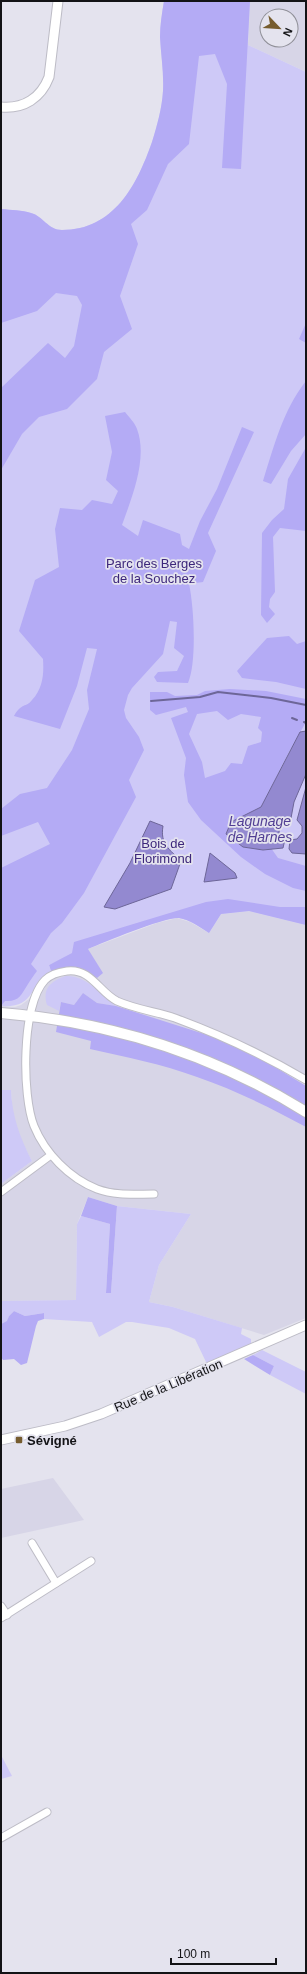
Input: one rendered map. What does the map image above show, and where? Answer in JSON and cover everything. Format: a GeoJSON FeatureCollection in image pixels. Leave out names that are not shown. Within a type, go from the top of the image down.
{"type":"FeatureCollection","features":[{"type":"Feature","properties":{"kind":"main road"},"geometry":{"type":"LineString","coordinates":[[1,1013],[31,1016],[115,1031],[182,1051],[248,1078],[306,1112]]}},
{"type":"Feature","properties":{"kind":"street"},"geometry":{"type":"LineString","coordinates":[[1,107],[17,107],[26,104],[44,89],[50,77],[58,1]]}},
{"type":"Feature","properties":{"kind":"street"},"geometry":{"type":"LineString","coordinates":[[154,1194],[118,1195],[96,1188],[67,1170],[42,1143],[28,1110],[26,1050],[34,1002],[46,979],[54,974],[68,971],[78,971],[94,980],[105,992],[117,1000],[219,1034],[272,1060],[306,1080]]}},
{"type":"Feature","properties":{"kind":"street"},"geometry":{"type":"LineString","coordinates":[[1,1192],[51,1154]]}},
{"type":"Feature","properties":{"kind":"street","name":"Rue de la Libération"},"geometry":{"type":"LineString","coordinates":[[1,1440],[27,1435],[100,1414],[306,1325]]}},
{"type":"Feature","properties":{"kind":"street"},"geometry":{"type":"LineString","coordinates":[[32,1542],[56,1583]]}},
{"type":"Feature","properties":{"kind":"street"},"geometry":{"type":"LineString","coordinates":[[1,1606],[4,1616],[91,1561]]}},
{"type":"Feature","properties":{"kind":"street"},"geometry":{"type":"LineString","coordinates":[[1,1838],[47,1812]]}},
{"type":"Feature","properties":{"kind":"shaded area"},"geometry":{"type":"Polygon","coordinates":[[[250,1],[306,1],[306,72],[248,45],[250,1]]]}},
{"type":"Feature","properties":{"kind":"shaded area"},"geometry":{"type":"Polygon","coordinates":[[[249,911],[306,925],[306,1318],[264,1335],[173,1307],[149,1302],[159,1265],[191,1214],[117,1206],[88,1197],[77,1224],[76,1300],[1,1301],[1,1184],[32,1161],[22,1143],[16,1127],[12,1109],[11,1090],[1,1090],[1,1006],[15,1007],[21,1005],[29,999],[42,977],[88,949],[157,923],[177,918],[190,922],[209,933],[221,914],[249,911]]]}},
{"type":"Feature","properties":{"kind":"shaded area"},"geometry":{"type":"Polygon","coordinates":[[[53,1478],[84,1520],[1,1538],[1,1489],[53,1478]]]}},
{"type":"Feature","properties":{"kind":"green space","name":"Parc des Berges de la Souchez"},"geometry":{"type":"Polygon","coordinates":[[[164,1],[250,1],[248,45],[306,72],[306,925],[249,911],[221,914],[209,933],[187,920],[179,918],[170,919],[136,929],[49,965],[51,971],[43,977],[26,1000],[20,1004],[12,1006],[1,1006],[1,209],[31,213],[39,217],[53,228],[62,230],[80,228],[96,222],[121,202],[131,189],[146,158],[154,136],[160,110],[163,71],[160,32],[164,1]]]}},
{"type":"Feature","properties":{"kind":"green space"},"geometry":{"type":"Polygon","coordinates":[[[164,1],[250,1],[241,169],[222,168],[227,84],[215,54],[199,56],[189,144],[168,164],[147,210],[131,224],[138,244],[120,296],[132,329],[104,352],[97,379],[67,409],[39,417],[22,434],[1,470],[1,388],[48,343],[65,358],[74,346],[82,305],[77,296],[56,293],[37,311],[1,323],[1,209],[31,213],[39,217],[53,228],[62,230],[80,228],[96,222],[121,202],[131,189],[146,158],[154,136],[160,110],[163,71],[160,32],[164,1]]]}},
{"type":"Feature","properties":{"kind":"green space"},"geometry":{"type":"Polygon","coordinates":[[[306,323],[306,343],[299,339],[306,323]]]}},
{"type":"Feature","properties":{"kind":"green space"},"geometry":{"type":"Polygon","coordinates":[[[306,381],[306,434],[291,451],[271,484],[263,481],[285,416],[298,392],[306,381]]]}},
{"type":"Feature","properties":{"kind":"green space"},"geometry":{"type":"Polygon","coordinates":[[[125,412],[137,429],[141,452],[140,465],[134,490],[122,525],[138,536],[143,520],[180,534],[182,545],[189,549],[200,521],[217,489],[242,427],[254,432],[208,533],[216,551],[203,582],[189,584],[192,606],[194,649],[191,674],[188,683],[157,682],[154,677],[158,672],[177,671],[184,656],[174,648],[177,622],[170,621],[163,654],[132,688],[128,695],[124,710],[126,718],[139,737],[144,750],[129,780],[136,797],[84,893],[62,923],[51,933],[31,964],[37,971],[17,999],[5,1001],[1,1006],[1,868],[50,844],[38,822],[1,836],[1,809],[20,794],[47,788],[72,750],[89,709],[87,690],[97,649],[87,648],[77,686],[60,729],[14,716],[19,709],[28,704],[36,695],[41,686],[43,670],[43,659],[19,631],[35,580],[59,567],[55,529],[60,508],[82,510],[92,500],[112,504],[118,491],[106,480],[112,452],[105,416],[125,412]]]}},
{"type":"Feature","properties":{"kind":"green space"},"geometry":{"type":"Polygon","coordinates":[[[305,449],[306,531],[280,528],[273,537],[275,592],[270,599],[269,607],[275,614],[267,623],[261,615],[262,533],[272,520],[284,509],[288,479],[305,449]]]}},
{"type":"Feature","properties":{"kind":"green space"},"geometry":{"type":"Polygon","coordinates":[[[289,636],[297,644],[306,641],[306,689],[276,682],[242,678],[237,671],[267,638],[289,636]]]}},
{"type":"Feature","properties":{"kind":"green space"},"geometry":{"type":"Polygon","coordinates":[[[230,689],[266,691],[306,699],[306,722],[261,807],[231,822],[243,847],[263,850],[271,848],[278,858],[306,866],[306,891],[293,888],[265,874],[241,857],[201,820],[188,802],[184,775],[186,758],[171,718],[188,712],[186,707],[156,715],[150,710],[150,692],[167,692],[175,696],[197,695],[205,691],[230,689]],[[217,711],[197,714],[189,734],[202,762],[205,778],[225,771],[231,763],[242,764],[248,746],[261,742],[262,732],[258,728],[261,717],[241,714],[228,720],[217,711]]]}},
{"type":"Feature","properties":{"kind":"green space"},"geometry":{"type":"Polygon","coordinates":[[[228,899],[280,907],[306,907],[306,925],[249,911],[221,914],[209,933],[187,920],[179,918],[171,919],[134,930],[88,949],[103,973],[97,978],[79,968],[51,971],[49,965],[72,953],[74,942],[206,902],[228,899]]]}},
{"type":"Feature","properties":{"kind":"green space"},"geometry":{"type":"Polygon","coordinates":[[[66,976],[81,979],[87,982],[116,1006],[97,1003],[83,993],[74,1005],[61,1002],[59,1011],[47,1005],[46,994],[49,986],[56,980],[66,976]]]}},
{"type":"Feature","properties":{"kind":"green space"},"geometry":{"type":"Polygon","coordinates":[[[83,993],[97,1003],[116,1006],[217,1038],[270,1064],[306,1086],[306,1127],[253,1100],[211,1082],[184,1072],[90,1049],[91,1041],[56,1032],[61,1002],[74,1005],[83,993]]]}},
{"type":"Feature","properties":{"kind":"green space"},"geometry":{"type":"Polygon","coordinates":[[[1,1090],[11,1090],[17,1127],[32,1161],[1,1184],[1,1090]]]}},
{"type":"Feature","properties":{"kind":"green space"},"geometry":{"type":"Polygon","coordinates":[[[88,1197],[117,1206],[111,1293],[106,1293],[110,1224],[81,1216],[88,1197]]]}},
{"type":"Feature","properties":{"kind":"green space"},"geometry":{"type":"Polygon","coordinates":[[[117,1206],[191,1214],[159,1265],[149,1302],[173,1307],[242,1328],[241,1334],[251,1339],[251,1343],[248,1346],[207,1364],[195,1339],[169,1328],[126,1322],[99,1337],[92,1322],[44,1319],[44,1313],[25,1316],[14,1311],[9,1316],[8,1321],[1,1324],[1,1301],[76,1300],[77,1224],[81,1216],[110,1224],[106,1293],[111,1293],[117,1206]]]}},
{"type":"Feature","properties":{"kind":"green space"},"geometry":{"type":"Polygon","coordinates":[[[14,1311],[25,1316],[44,1313],[44,1319],[38,1321],[36,1326],[27,1363],[21,1365],[14,1359],[3,1360],[1,1357],[1,1324],[7,1321],[9,1316],[14,1311]]]}},
{"type":"Feature","properties":{"kind":"green space"},"geometry":{"type":"Polygon","coordinates":[[[262,1350],[306,1372],[306,1394],[270,1375],[274,1366],[253,1355],[262,1350]]]}},
{"type":"Feature","properties":{"kind":"green space"},"geometry":{"type":"Polygon","coordinates":[[[253,1355],[274,1366],[270,1375],[244,1359],[253,1355]]]}},
{"type":"Feature","properties":{"kind":"green space"},"geometry":{"type":"Polygon","coordinates":[[[1,1755],[12,1776],[1,1779],[1,1755]]]}},
{"type":"Feature","properties":{"kind":"water","name":"Lagunage de Harnes"},"geometry":{"type":"Polygon","coordinates":[[[306,731],[306,774],[294,802],[291,818],[286,820],[280,828],[279,833],[285,839],[283,848],[263,850],[243,847],[226,834],[231,822],[261,807],[300,732],[306,731]]]}},
{"type":"Feature","properties":{"kind":"water","name":"Lagunage de Harnes"},"geometry":{"type":"Polygon","coordinates":[[[306,787],[306,854],[292,853],[289,849],[290,840],[297,839],[302,833],[302,826],[297,820],[306,787]]]}},
{"type":"Feature","properties":{"kind":"water"},"geometry":{"type":"Polygon","coordinates":[[[150,821],[163,826],[162,832],[166,846],[181,861],[171,889],[115,909],[104,907],[130,863],[150,821]]]}},
{"type":"Feature","properties":{"kind":"water"},"geometry":{"type":"Polygon","coordinates":[[[210,853],[235,873],[237,878],[204,882],[210,853]]]}},
{"type":"Feature","properties":{"kind":"waterway"},"geometry":{"type":"LineString","coordinates":[[151,701],[200,697],[218,692],[271,698],[306,705]]}},
{"type":"Feature","properties":{"kind":"waterway"},"geometry":{"type":"LineString","coordinates":[[292,718],[297,720]]}},
{"type":"Feature","properties":{"kind":"place","name":"Sévigné"},"geometry":{"type":"Point","coordinates":[19,1440]}},
{"type":"Feature","properties":{"kind":"park label","name":"Bois de Florimond"},"geometry":{"type":"Point","coordinates":[163,850]}}]}
